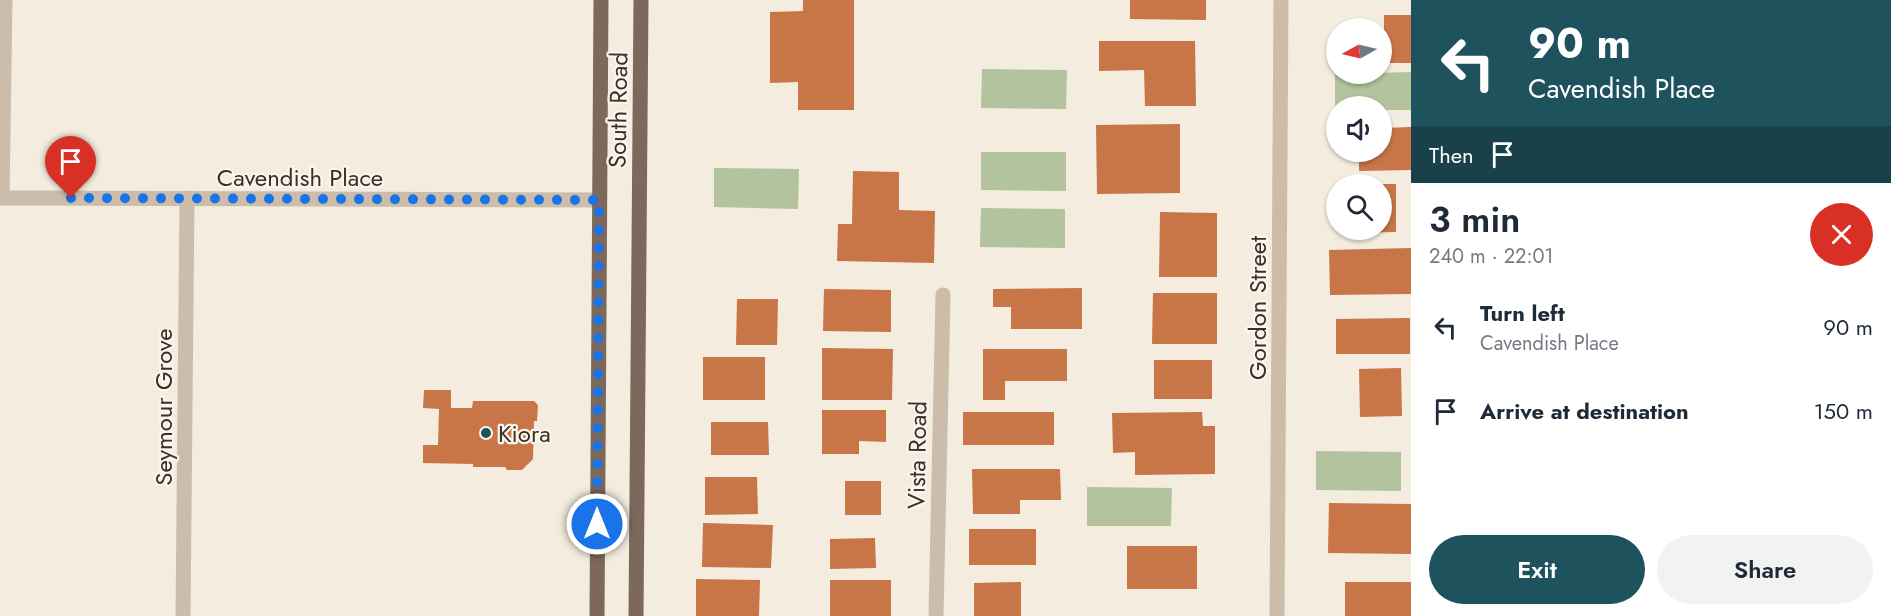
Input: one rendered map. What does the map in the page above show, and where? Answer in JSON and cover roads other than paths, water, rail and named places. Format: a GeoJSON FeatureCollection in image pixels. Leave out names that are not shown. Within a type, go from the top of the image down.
{"type":"FeatureCollection","features":[{"type":"Feature","properties":{"kind":"main road","name":"South Road"},"geometry":{"type":"LineString","coordinates":[[597,616],[601,0]]}},
{"type":"Feature","properties":{"kind":"main road","name":"South Road"},"geometry":{"type":"LineString","coordinates":[[636,616],[641,0]]}},
{"type":"Feature","properties":{"kind":"street"},"geometry":{"type":"LineString","coordinates":[[1,198],[5,0]]}},
{"type":"Feature","properties":{"kind":"street","name":"Gordon Street"},"geometry":{"type":"LineString","coordinates":[[1277,616],[1281,0]]}},
{"type":"Feature","properties":{"kind":"street","name":"Cavendish Place"},"geometry":{"type":"LineString","coordinates":[[1,198],[599,200]]}},
{"type":"Feature","properties":{"kind":"street","name":"Seymour Grove"},"geometry":{"type":"LineString","coordinates":[[183,616],[187,198]]}},
{"type":"Feature","properties":{"kind":"street","name":"Vista Road"},"geometry":{"type":"LineString","coordinates":[[936,616],[943,295]]}},
{"type":"Feature","properties":{"kind":"place","name":"Kiora"},"geometry":{"type":"Point","coordinates":[486,433]}}]}
